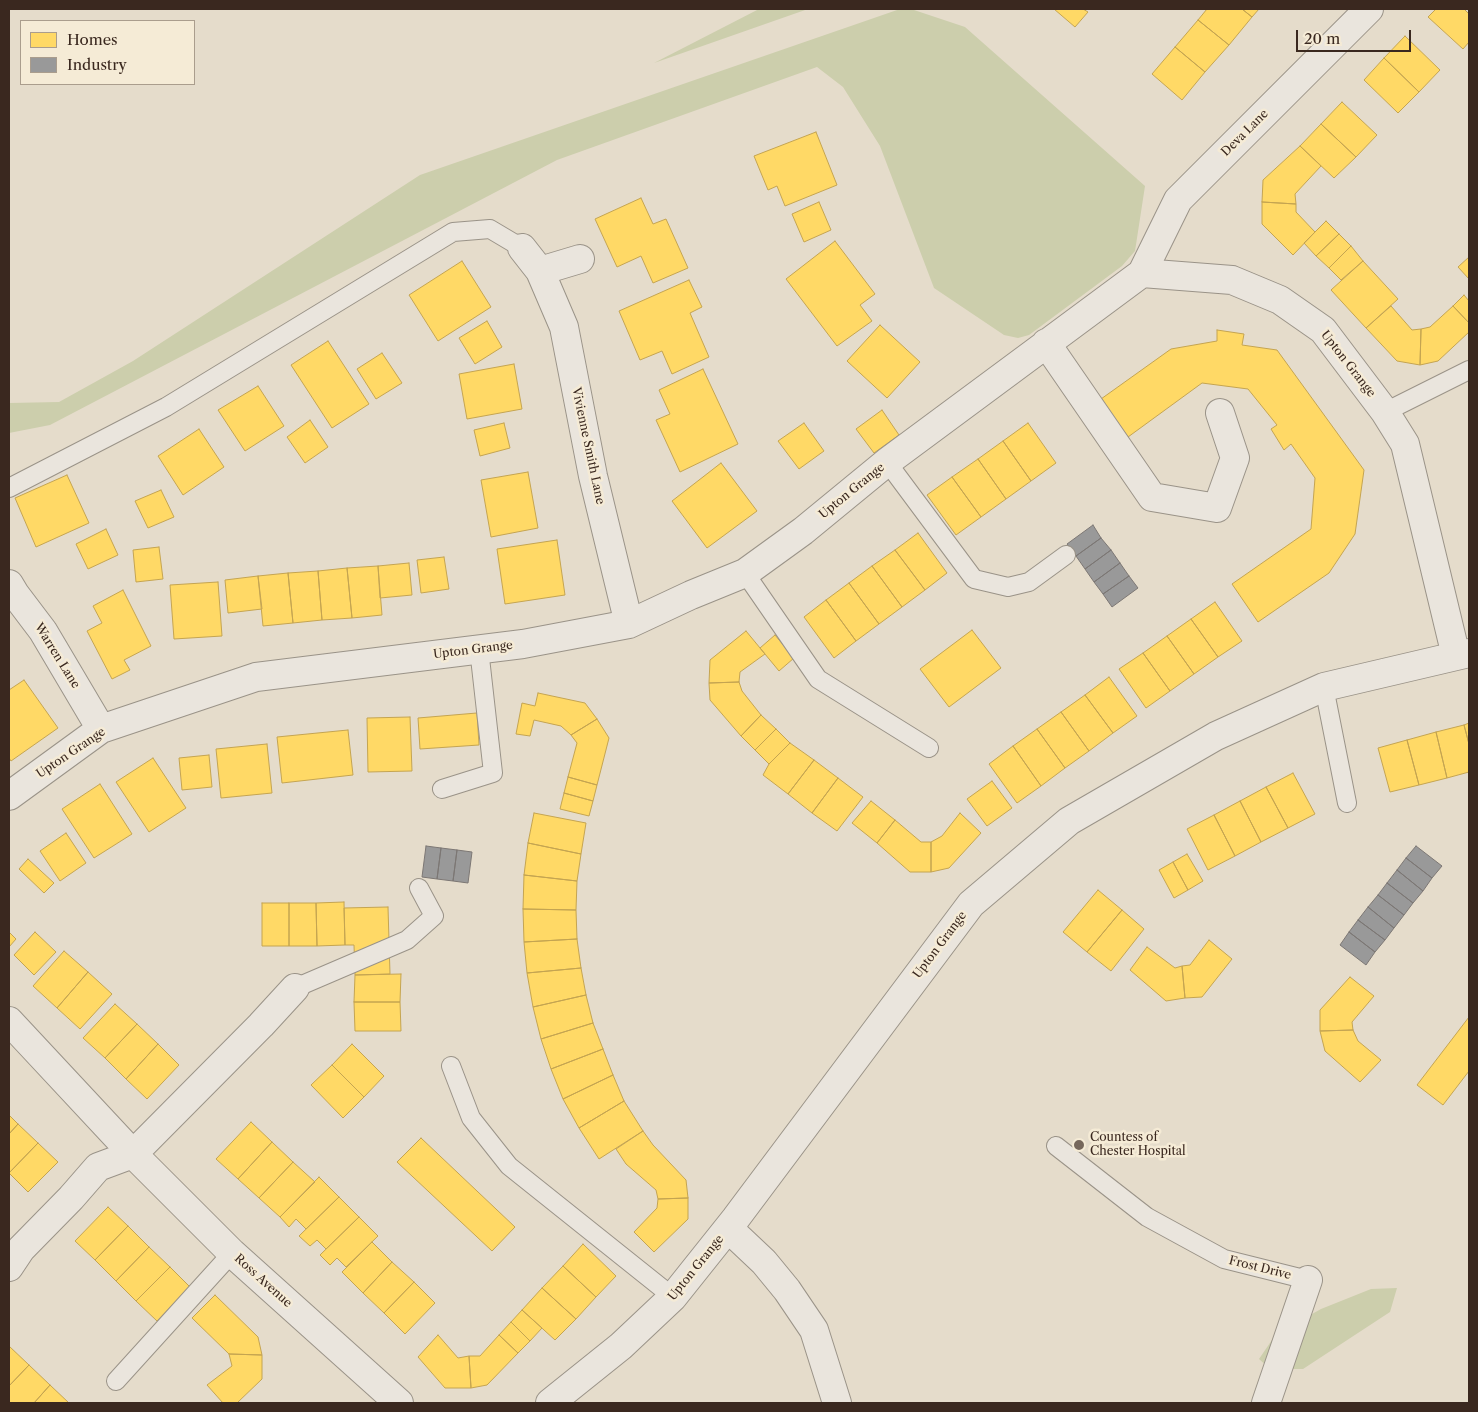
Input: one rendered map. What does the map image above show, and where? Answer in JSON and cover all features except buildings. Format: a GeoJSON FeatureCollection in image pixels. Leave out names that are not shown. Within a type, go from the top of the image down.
{"type":"FeatureCollection","features":[{"type":"Feature","properties":{"kind":"street","name":"Deva Lane"},"geometry":{"type":"LineString","coordinates":[[1142,273],[1178,200],[1369,9]]}},
{"type":"Feature","properties":{"kind":"street","name":"Vivienne Smith Lane"},"geometry":{"type":"LineString","coordinates":[[522,248],[540,271],[564,328],[593,476],[630,624]]}},
{"type":"Feature","properties":{"kind":"street"},"geometry":{"type":"LineString","coordinates":[[540,271],[580,259]]}},
{"type":"Feature","properties":{"kind":"street","name":"Upton Grange"},"geometry":{"type":"LineString","coordinates":[[9,796],[101,729],[256,676],[523,644],[630,624],[690,595],[745,573],[803,531],[887,462],[1142,273],[1232,280],[1280,300],[1323,330],[1385,412],[1405,444],[1463,654],[1324,687],[1216,736],[1069,821],[971,904],[728,1228],[673,1297],[621,1346],[550,1403]]}},
{"type":"Feature","properties":{"kind":"street"},"geometry":{"type":"LineString","coordinates":[[1046,343],[1152,498],[1217,508],[1235,458],[1220,413]]}},
{"type":"Feature","properties":{"kind":"street","name":"Warren Lane"},"geometry":{"type":"LineString","coordinates":[[9,584],[43,631],[101,729]]}},
{"type":"Feature","properties":{"kind":"street"},"geometry":{"type":"LineString","coordinates":[[9,1267],[21,1249],[71,1198],[98,1167],[133,1154],[261,1025],[295,988]]}},
{"type":"Feature","properties":{"kind":"street","name":"Ross Avenue"},"geometry":{"type":"LineString","coordinates":[[9,1021],[133,1154],[232,1253],[399,1403]]}},
{"type":"Feature","properties":{"kind":"street"},"geometry":{"type":"LineString","coordinates":[[728,1228],[764,1262],[814,1330],[837,1403]]}},
{"type":"Feature","properties":{"kind":"street","name":"Frost Drive"},"geometry":{"type":"LineString","coordinates":[[1266,1403],[1308,1280]]}},
{"type":"Feature","properties":{"kind":"lane"},"geometry":{"type":"LineString","coordinates":[[9,488],[166,407],[453,232],[490,229],[522,248]]}},
{"type":"Feature","properties":{"kind":"lane"},"geometry":{"type":"LineString","coordinates":[[1385,412],[1469,370]]}},
{"type":"Feature","properties":{"kind":"lane"},"geometry":{"type":"LineString","coordinates":[[887,462],[974,579],[1008,587],[1029,582],[1066,555]]}},
{"type":"Feature","properties":{"kind":"lane"},"geometry":{"type":"LineString","coordinates":[[745,573],[818,679],[928,748]]}},
{"type":"Feature","properties":{"kind":"lane"},"geometry":{"type":"LineString","coordinates":[[442,789],[493,773],[479,649]]}},
{"type":"Feature","properties":{"kind":"lane"},"geometry":{"type":"LineString","coordinates":[[1324,687],[1347,804]]}},
{"type":"Feature","properties":{"kind":"lane"},"geometry":{"type":"LineString","coordinates":[[295,988],[407,940],[434,916],[419,888]]}},
{"type":"Feature","properties":{"kind":"lane"},"geometry":{"type":"LineString","coordinates":[[451,1066],[471,1118],[509,1166],[673,1297]]}},
{"type":"Feature","properties":{"kind":"lane","name":"Frost Drive"},"geometry":{"type":"LineString","coordinates":[[1056,1146],[1148,1217],[1224,1259],[1308,1280]]}},
{"type":"Feature","properties":{"kind":"lane"},"geometry":{"type":"LineString","coordinates":[[116,1381],[232,1253]]}},
{"type":"Feature","properties":{"kind":"green space"},"geometry":{"type":"Polygon","coordinates":[[[759,9],[808,9],[654,63],[759,9]]]}},
{"type":"Feature","properties":{"kind":"green space"},"geometry":{"type":"Polygon","coordinates":[[[900,9],[911,9],[965,27],[1145,186],[1135,251],[1122,266],[1029,335],[1018,338],[1004,335],[934,288],[880,146],[843,87],[817,67],[557,160],[50,425],[9,433],[9,403],[59,402],[133,361],[420,175],[900,9]]]}},
{"type":"Feature","properties":{"kind":"green space"},"geometry":{"type":"Polygon","coordinates":[[[1397,1288],[1390,1312],[1303,1369],[1270,1369],[1259,1359],[1276,1334],[1321,1309],[1371,1289],[1397,1288]]]}},
{"type":"Feature","properties":{"kind":"place","name":"Countess of Chester Hospital"},"geometry":{"type":"Point","coordinates":[1079,1145]}}]}
